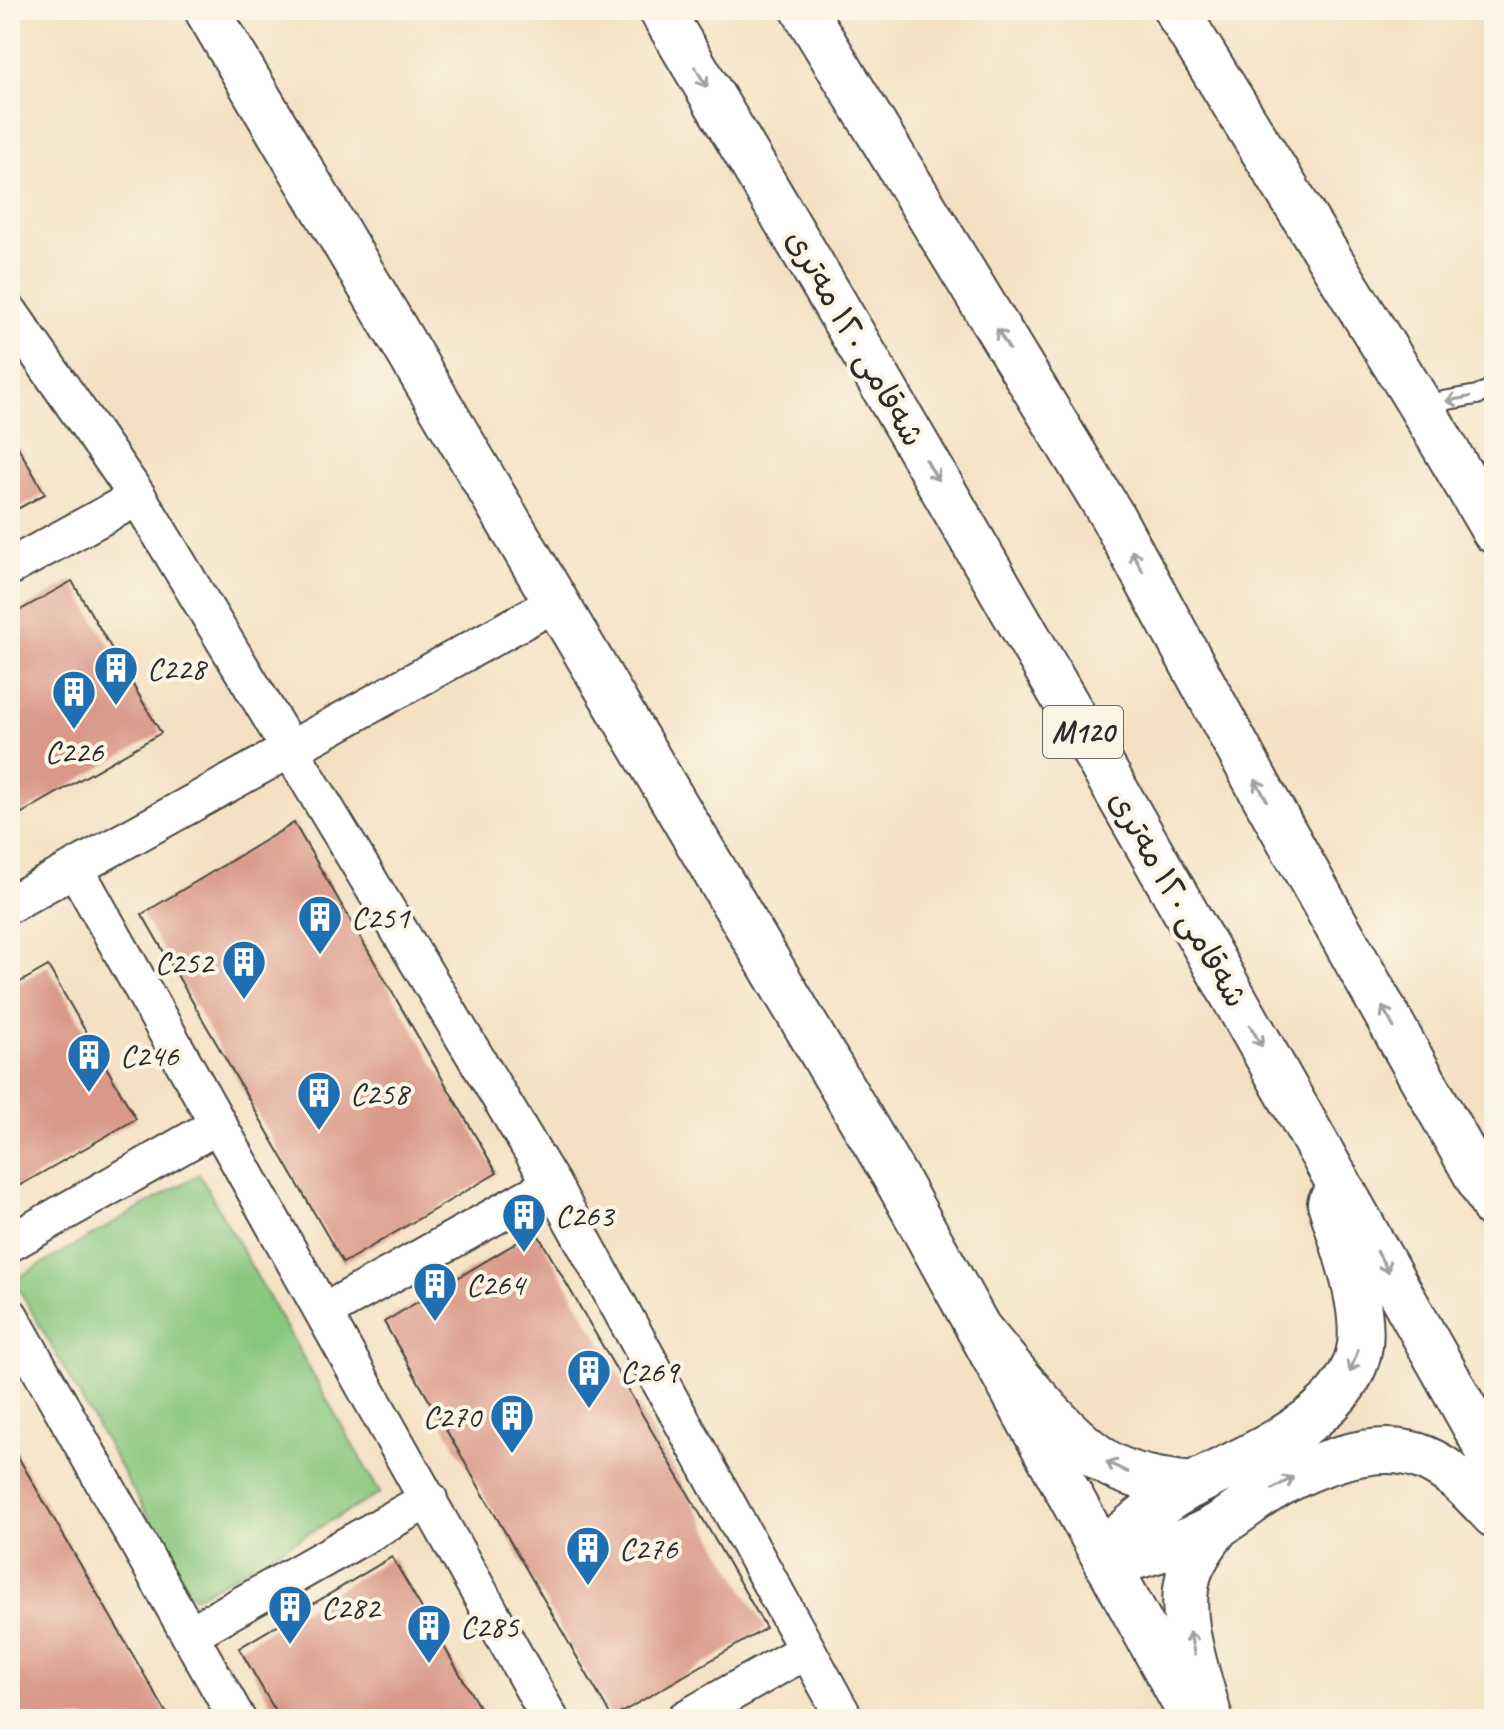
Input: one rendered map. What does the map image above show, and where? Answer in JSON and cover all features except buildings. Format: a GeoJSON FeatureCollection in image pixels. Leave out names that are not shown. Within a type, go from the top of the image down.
{"type":"FeatureCollection","features":[{"type":"Feature","properties":{"kind":"main road"},"geometry":{"type":"LineString","coordinates":[[207,10],[878,1149],[1193,1719]]}},
{"type":"Feature","properties":{"kind":"main road","name":"شەقامی ١٢٠ مەتری"},"geometry":{"type":"LineString","coordinates":[[661,10],[954,507],[1494,1461]]}},
{"type":"Feature","properties":{"kind":"main road"},"geometry":{"type":"LineString","coordinates":[[804,10],[1112,516],[1494,1207]]}},
{"type":"Feature","properties":{"kind":"main road"},"geometry":{"type":"LineString","coordinates":[[1176,10],[1420,405],[1483,476],[1494,531]]}},
{"type":"Feature","properties":{"kind":"main road"},"geometry":{"type":"LineString","coordinates":[[1418,1071],[1494,1142]]}},
{"type":"Feature","properties":{"kind":"main road"},"geometry":{"type":"LineString","coordinates":[[1105,1559],[1136,1522],[1192,1485],[1242,1462],[1284,1437],[1315,1414],[1352,1371],[1360,1345],[1359,1315],[1342,1243],[1306,1124]]}},
{"type":"Feature","properties":{"kind":"main road"},"geometry":{"type":"LineString","coordinates":[[978,1328],[1041,1402],[1096,1455],[1134,1475],[1192,1485]]}},
{"type":"Feature","properties":{"kind":"main road"},"geometry":{"type":"LineString","coordinates":[[1105,1559],[1179,1543],[1218,1526],[1299,1474],[1341,1458],[1372,1452],[1422,1457],[1447,1470],[1494,1515]]}},
{"type":"Feature","properties":{"kind":"main road"},"geometry":{"type":"LineString","coordinates":[[1210,1719],[1191,1644],[1185,1601],[1190,1573],[1218,1526]]}},
{"type":"Feature","properties":{"kind":"street"},"geometry":{"type":"LineString","coordinates":[[10,313],[138,497],[552,1184],[845,1719]]}},
{"type":"Feature","properties":{"kind":"street"},"geometry":{"type":"LineString","coordinates":[[10,567],[138,497]]}},
{"type":"Feature","properties":{"kind":"street"},"geometry":{"type":"LineString","coordinates":[[10,904],[557,602]]}},
{"type":"Feature","properties":{"kind":"street"},"geometry":{"type":"LineString","coordinates":[[75,868],[550,1719]]}},
{"type":"Feature","properties":{"kind":"street"},"geometry":{"type":"LineString","coordinates":[[10,1243],[218,1125]]}},
{"type":"Feature","properties":{"kind":"street"},"geometry":{"type":"LineString","coordinates":[[324,1312],[552,1184]]}},
{"type":"Feature","properties":{"kind":"street"},"geometry":{"type":"LineString","coordinates":[[10,1316],[237,1719]]}},
{"type":"Feature","properties":{"kind":"street"},"geometry":{"type":"LineString","coordinates":[[190,1634],[429,1499]]}},
{"type":"Feature","properties":{"kind":"street"},"geometry":{"type":"LineString","coordinates":[[685,1719],[807,1650]]}},
{"type":"Feature","properties":{"kind":"lane"},"geometry":{"type":"LineString","coordinates":[[1420,405],[1477,395],[1494,388]]}},
{"type":"Feature","properties":{"kind":"green space"},"geometry":{"type":"Polygon","coordinates":[[[199,1174],[380,1493],[194,1598],[14,1280],[199,1174]]]}},
{"type":"Feature","properties":{"kind":"place","name":"C228"},"geometry":{"type":"Point","coordinates":[116,707]}},
{"type":"Feature","properties":{"kind":"place","name":"C226"},"geometry":{"type":"Point","coordinates":[74,731]}},
{"type":"Feature","properties":{"kind":"place","name":"C251"},"geometry":{"type":"Point","coordinates":[320,956]}},
{"type":"Feature","properties":{"kind":"place","name":"C252"},"geometry":{"type":"Point","coordinates":[244,1001]}},
{"type":"Feature","properties":{"kind":"place","name":"C246"},"geometry":{"type":"Point","coordinates":[89,1094]}},
{"type":"Feature","properties":{"kind":"place","name":"C258"},"geometry":{"type":"Point","coordinates":[319,1132]}},
{"type":"Feature","properties":{"kind":"place","name":"C263"},"geometry":{"type":"Point","coordinates":[524,1254]}},
{"type":"Feature","properties":{"kind":"place","name":"C264"},"geometry":{"type":"Point","coordinates":[435,1323]}},
{"type":"Feature","properties":{"kind":"place","name":"C269"},"geometry":{"type":"Point","coordinates":[589,1410]}},
{"type":"Feature","properties":{"kind":"place","name":"C270"},"geometry":{"type":"Point","coordinates":[512,1455]}},
{"type":"Feature","properties":{"kind":"place","name":"C276"},"geometry":{"type":"Point","coordinates":[588,1587]}},
{"type":"Feature","properties":{"kind":"place","name":"C282"},"geometry":{"type":"Point","coordinates":[290,1646]}},
{"type":"Feature","properties":{"kind":"place","name":"C285"},"geometry":{"type":"Point","coordinates":[429,1665]}}]}
